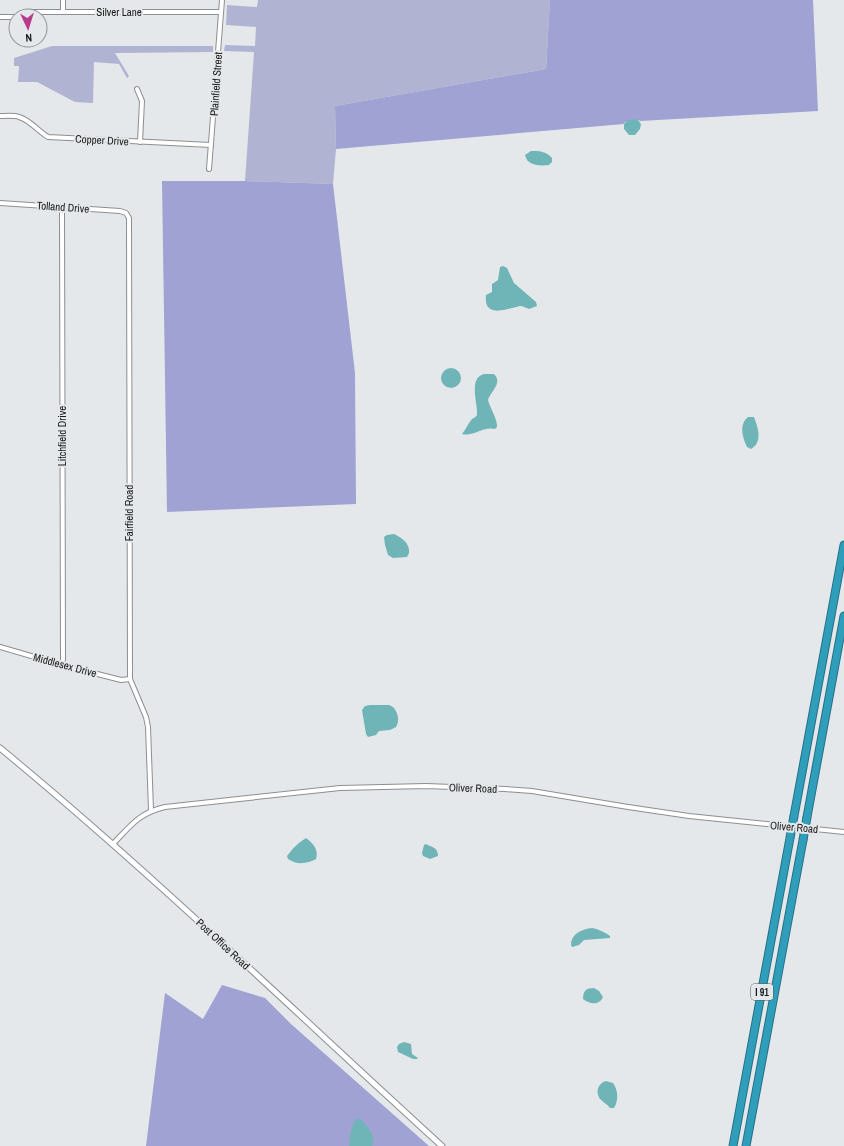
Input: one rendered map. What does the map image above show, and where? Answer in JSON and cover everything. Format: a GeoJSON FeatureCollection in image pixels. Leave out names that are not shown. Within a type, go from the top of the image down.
{"type":"FeatureCollection","features":[{"type":"Feature","properties":{"kind":"highway","name":"I 91"},"geometry":{"type":"LineString","coordinates":[[733,1146],[844,545]]}},
{"type":"Feature","properties":{"kind":"highway","name":"I 91"},"geometry":{"type":"LineString","coordinates":[[746,1146],[844,616]]}},
{"type":"Feature","properties":{"kind":"street"},"geometry":{"type":"LineString","coordinates":[[63,0],[63,12]]}},
{"type":"Feature","properties":{"kind":"street","name":"Plainfield Street"},"geometry":{"type":"LineString","coordinates":[[209,169],[222,0]]}},
{"type":"Feature","properties":{"kind":"street","name":"Silver Lane"},"geometry":{"type":"LineString","coordinates":[[48,12],[221,12]]}},
{"type":"Feature","properties":{"kind":"street"},"geometry":{"type":"LineString","coordinates":[[137,89],[142,101],[140,142]]}},
{"type":"Feature","properties":{"kind":"street","name":"Copper Drive"},"geometry":{"type":"LineString","coordinates":[[0,116],[19,117],[29,121],[39,132],[48,137],[211,145]]}},
{"type":"Feature","properties":{"kind":"street","name":"Tolland Drive"},"geometry":{"type":"LineString","coordinates":[[0,203],[120,211],[126,213]]}},
{"type":"Feature","properties":{"kind":"street","name":"Litchfield Drive"},"geometry":{"type":"LineString","coordinates":[[62,207],[62,665]]}},
{"type":"Feature","properties":{"kind":"street","name":"Fairfield Road"},"geometry":{"type":"LineString","coordinates":[[126,213],[129,218],[130,293],[130,679],[146,717],[148,727],[151,810]]}},
{"type":"Feature","properties":{"kind":"street","name":"Middlesex Drive"},"geometry":{"type":"LineString","coordinates":[[0,647],[121,680],[130,679]]}},
{"type":"Feature","properties":{"kind":"street","name":"Post Office Road"},"geometry":{"type":"LineString","coordinates":[[0,748],[114,844],[442,1146]]}},
{"type":"Feature","properties":{"kind":"street","name":"Oliver Road"},"geometry":{"type":"LineString","coordinates":[[114,844],[133,823],[151,810],[178,805],[340,788],[426,786],[532,791],[689,816],[844,832]]}},
{"type":"Feature","properties":{"kind":"shaded area"},"geometry":{"type":"Polygon","coordinates":[[[258,0],[550,0],[546,69],[335,106],[336,149],[333,184],[245,181],[254,52],[224,51],[225,45],[255,46],[256,27],[226,25],[227,5],[257,7],[258,0]]]}},
{"type":"Feature","properties":{"kind":"shaded area"},"geometry":{"type":"Polygon","coordinates":[[[550,0],[813,0],[818,111],[638,120],[625,122],[624,124],[336,149],[335,106],[546,69],[550,0]]]}},
{"type":"Feature","properties":{"kind":"shaded area"},"geometry":{"type":"Polygon","coordinates":[[[52,46],[213,46],[213,52],[115,53],[129,76],[127,78],[119,64],[94,62],[93,103],[75,102],[37,82],[18,82],[19,66],[14,66],[14,58],[52,46]]]}},
{"type":"Feature","properties":{"kind":"shaded area"},"geometry":{"type":"Polygon","coordinates":[[[637,119],[641,124],[640,129],[635,135],[629,135],[624,129],[624,124],[628,120],[637,119]]]}},
{"type":"Feature","properties":{"kind":"shaded area"},"geometry":{"type":"Polygon","coordinates":[[[531,151],[540,151],[547,154],[552,158],[552,162],[549,165],[538,165],[531,163],[526,159],[525,155],[531,151]]]}},
{"type":"Feature","properties":{"kind":"shaded area"},"geometry":{"type":"Polygon","coordinates":[[[162,181],[245,181],[333,184],[355,373],[356,504],[167,512],[162,181]]]}},
{"type":"Feature","properties":{"kind":"shaded area"},"geometry":{"type":"Polygon","coordinates":[[[503,266],[507,268],[514,283],[536,302],[537,306],[529,309],[520,306],[497,311],[488,307],[486,295],[492,292],[492,284],[498,280],[500,267],[503,266]]]}},
{"type":"Feature","properties":{"kind":"shaded area"},"geometry":{"type":"Polygon","coordinates":[[[451,368],[458,371],[461,378],[458,385],[451,388],[444,385],[441,378],[444,371],[451,368]]]}},
{"type":"Feature","properties":{"kind":"shaded area"},"geometry":{"type":"Polygon","coordinates":[[[484,374],[494,374],[497,381],[496,387],[488,400],[497,427],[495,429],[490,428],[466,435],[462,434],[471,420],[477,415],[475,392],[476,380],[479,376],[484,374]]]}},
{"type":"Feature","properties":{"kind":"shaded area"},"geometry":{"type":"Polygon","coordinates":[[[748,417],[754,417],[758,434],[757,443],[751,449],[747,447],[742,431],[743,423],[748,417]]]}},
{"type":"Feature","properties":{"kind":"shaded area"},"geometry":{"type":"Polygon","coordinates":[[[394,534],[403,539],[407,544],[409,553],[407,557],[393,558],[388,555],[384,537],[394,534]]]}},
{"type":"Feature","properties":{"kind":"shaded area"},"geometry":{"type":"Polygon","coordinates":[[[389,705],[393,707],[398,717],[396,727],[390,730],[379,731],[376,735],[368,737],[366,734],[362,710],[365,706],[389,705]]]}},
{"type":"Feature","properties":{"kind":"shaded area"},"geometry":{"type":"Polygon","coordinates":[[[306,838],[315,847],[317,853],[316,859],[302,863],[288,859],[287,856],[291,851],[306,838]]]}},
{"type":"Feature","properties":{"kind":"shaded area"},"geometry":{"type":"Polygon","coordinates":[[[426,844],[436,849],[438,856],[430,859],[423,856],[422,853],[424,845],[426,844]]]}},
{"type":"Feature","properties":{"kind":"shaded area"},"geometry":{"type":"Polygon","coordinates":[[[592,928],[606,933],[610,936],[610,938],[584,940],[579,945],[572,947],[571,941],[575,935],[581,931],[592,928]]]}},
{"type":"Feature","properties":{"kind":"shaded area"},"geometry":{"type":"Polygon","coordinates":[[[222,985],[265,998],[291,1024],[429,1146],[146,1146],[165,993],[203,1019],[222,985]]]}},
{"type":"Feature","properties":{"kind":"shaded area"},"geometry":{"type":"Polygon","coordinates":[[[594,988],[599,991],[603,997],[599,1002],[588,1002],[583,999],[586,990],[594,988]]]}},
{"type":"Feature","properties":{"kind":"shaded area"},"geometry":{"type":"Polygon","coordinates":[[[404,1042],[411,1044],[412,1054],[418,1058],[417,1059],[413,1059],[398,1052],[397,1047],[399,1044],[404,1042]]]}},
{"type":"Feature","properties":{"kind":"shaded area"},"geometry":{"type":"Polygon","coordinates":[[[606,1081],[613,1083],[616,1089],[617,1098],[614,1108],[610,1108],[598,1096],[599,1086],[606,1081]]]}},
{"type":"Feature","properties":{"kind":"shaded area"},"geometry":{"type":"Polygon","coordinates":[[[357,1118],[362,1120],[371,1132],[373,1138],[372,1146],[349,1146],[352,1128],[357,1118]]]}}]}
